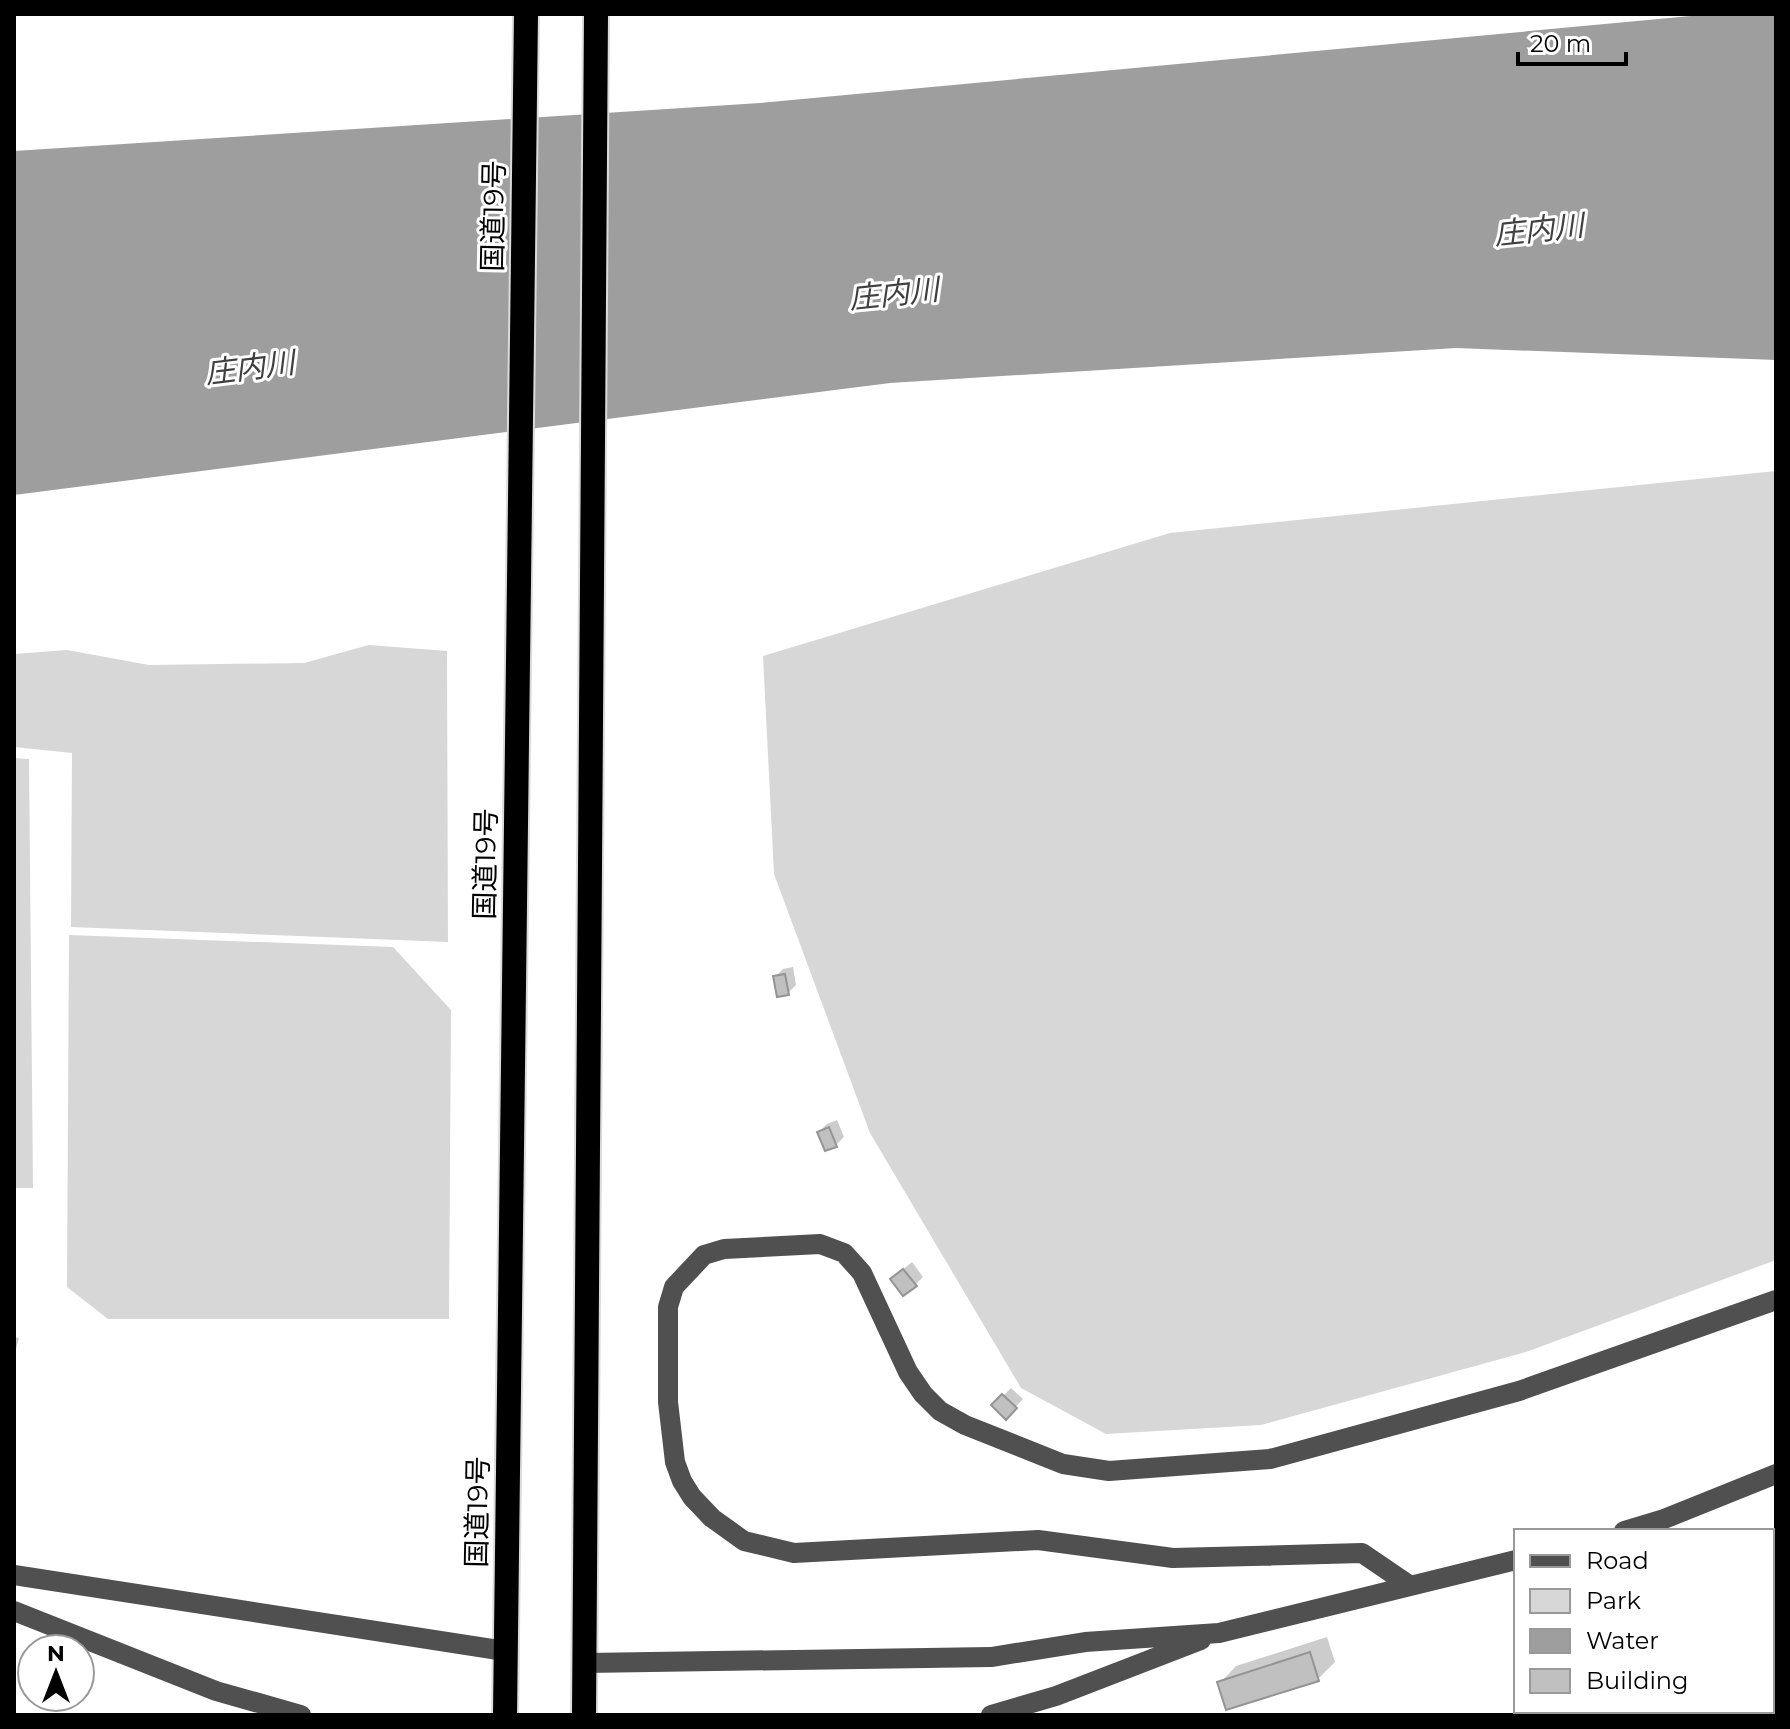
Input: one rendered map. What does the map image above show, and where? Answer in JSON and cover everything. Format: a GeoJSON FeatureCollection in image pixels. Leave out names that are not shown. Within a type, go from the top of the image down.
{"type":"FeatureCollection","features":[{"type":"Feature","properties":{"kind":"highway","name":"国道19号"},"geometry":{"type":"LineString","coordinates":[[505,1715],[526,14]]}},
{"type":"Feature","properties":{"kind":"highway"},"geometry":{"type":"LineString","coordinates":[[584,1715],[596,14]]}},
{"type":"Feature","properties":{"kind":"street"},"geometry":{"type":"LineString","coordinates":[[1409,1585],[1362,1553],[1173,1558],[1038,1540],[794,1553],[744,1541],[712,1518],[692,1497],[675,1462],[668,1402],[668,1307],[674,1287],[704,1255],[724,1249],[820,1244],[844,1253],[862,1273],[908,1372],[940,1411],[965,1425],[1063,1464],[1109,1471],[1270,1459],[1519,1391],[1776,1300]]}},
{"type":"Feature","properties":{"kind":"street"},"geometry":{"type":"LineString","coordinates":[[1631,1529],[1664,1519],[1776,1474]]}},
{"type":"Feature","properties":{"kind":"street"},"geometry":{"type":"LineString","coordinates":[[991,1715],[1056,1696],[1219,1633],[1514,1560]]}},
{"type":"Feature","properties":{"kind":"street"},"geometry":{"type":"LineString","coordinates":[[14,1575],[505,1651]]}},
{"type":"Feature","properties":{"kind":"street"},"geometry":{"type":"LineString","coordinates":[[14,1611],[216,1691],[301,1715]]}},
{"type":"Feature","properties":{"kind":"street"},"geometry":{"type":"LineString","coordinates":[[586,1663],[991,1657],[1085,1642],[1219,1633]]}},
{"type":"Feature","properties":{"kind":"green space"},"geometry":{"type":"Polygon","coordinates":[[[1776,471],[1776,1260],[1526,1352],[1261,1425],[1106,1434],[1021,1388],[870,1133],[774,874],[763,656],[1170,533],[1776,471]]]}},
{"type":"Feature","properties":{"kind":"green space"},"geometry":{"type":"Polygon","coordinates":[[[369,645],[447,651],[448,942],[71,927],[72,753],[14,747],[14,654],[67,650],[149,665],[304,663],[369,645]]]}},
{"type":"Feature","properties":{"kind":"green space"},"geometry":{"type":"Polygon","coordinates":[[[14,758],[29,759],[33,1188],[14,1188],[14,758]]]}},
{"type":"Feature","properties":{"kind":"green space"},"geometry":{"type":"Polygon","coordinates":[[[69,935],[393,947],[451,1010],[449,1319],[108,1319],[67,1287],[69,935]]]}},
{"type":"Feature","properties":{"kind":"water","name":"庄内川"},"geometry":{"type":"Polygon","coordinates":[[[1712,14],[1776,14],[1776,360],[1456,348],[890,383],[14,495],[14,151],[760,103],[1712,14]]]}},
{"type":"Feature","properties":{"kind":"building"},"geometry":{"type":"Polygon","coordinates":[[[785,974],[789,995],[777,997],[773,976],[785,974]]]}},
{"type":"Feature","properties":{"kind":"building"},"geometry":{"type":"Polygon","coordinates":[[[829,1127],[837,1147],[825,1151],[817,1132],[829,1127]]]}},
{"type":"Feature","properties":{"kind":"building"},"geometry":{"type":"Polygon","coordinates":[[[903,1269],[917,1286],[903,1296],[890,1279],[903,1269]]]}},
{"type":"Feature","properties":{"kind":"building"},"geometry":{"type":"Polygon","coordinates":[[[1002,1394],[1017,1408],[1006,1420],[991,1405],[1002,1394]]]}},
{"type":"Feature","properties":{"kind":"building"},"geometry":{"type":"Polygon","coordinates":[[[1776,1600],[1774,1662],[1774,1601],[1776,1600]]]}},
{"type":"Feature","properties":{"kind":"building"},"geometry":{"type":"Polygon","coordinates":[[[1310,1652],[1319,1681],[1226,1710],[1217,1682],[1310,1652]]]}},
{"type":"Feature","properties":{"kind":"building"},"geometry":{"type":"Polygon","coordinates":[[[1534,1713],[1576,1715],[1535,1715],[1534,1713]]]}},
{"type":"Feature","properties":{"kind":"building"},"geometry":{"type":"Polygon","coordinates":[[[1640,1713],[1666,1713],[1661,1715],[1640,1713]]]}},
{"type":"Feature","properties":{"kind":"building"},"geometry":{"type":"Polygon","coordinates":[[[1718,1713],[1752,1715],[1719,1715],[1718,1713]]]}}]}
